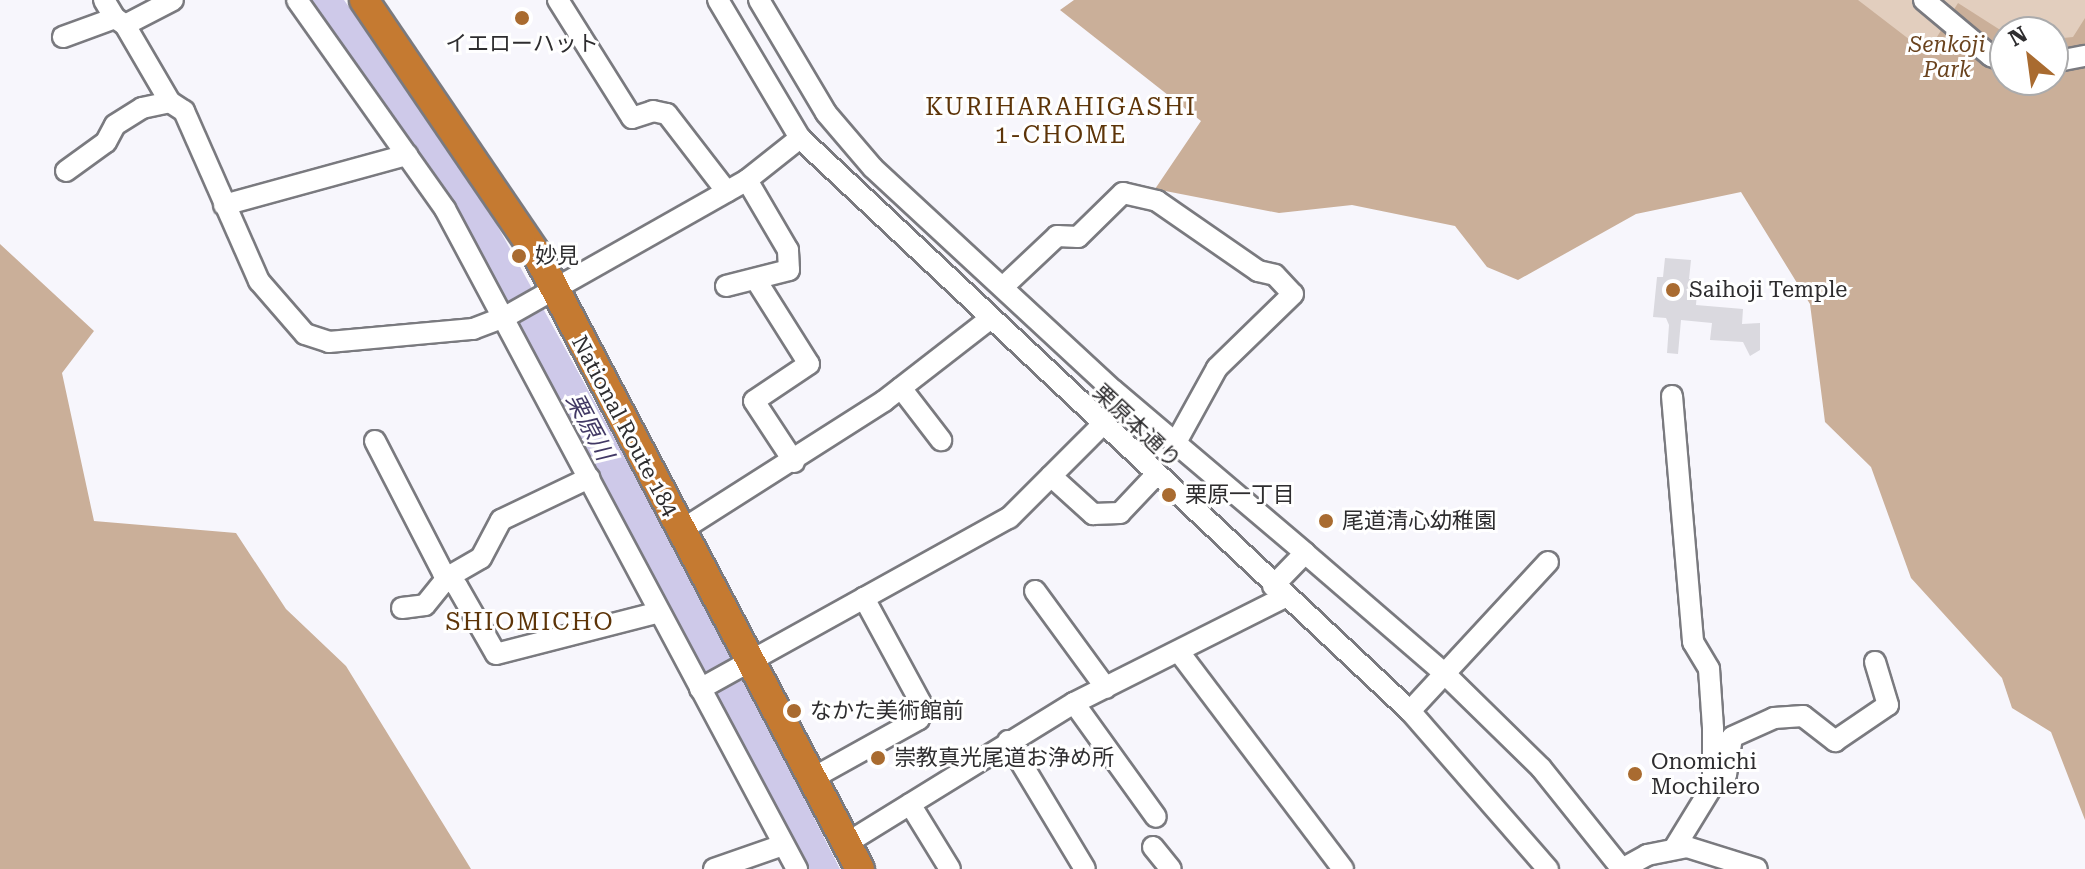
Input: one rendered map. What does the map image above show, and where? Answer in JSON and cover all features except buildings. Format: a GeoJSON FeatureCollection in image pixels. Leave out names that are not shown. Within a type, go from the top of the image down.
{"type":"FeatureCollection","features":[{"type":"Feature","properties":{"kind":"highway","name":"National Route 184"},"geometry":{"type":"LineString","coordinates":[[364,0],[441,107],[536,253],[547,295],[680,531],[743,665],[813,778],[860,869]]}},
{"type":"Feature","properties":{"kind":"street"},"geometry":{"type":"LineString","coordinates":[[104,0],[170,102],[184,111],[259,281],[305,334],[329,342],[473,329],[510,315],[747,180],[800,138]]}},
{"type":"Feature","properties":{"kind":"street"},"geometry":{"type":"LineString","coordinates":[[63,37],[120,22],[173,0]]}},
{"type":"Feature","properties":{"kind":"street"},"geometry":{"type":"LineString","coordinates":[[558,0],[632,118],[653,111],[667,114],[727,192]]}},
{"type":"Feature","properties":{"kind":"street","name":"栗原本通り"},"geometry":{"type":"LineString","coordinates":[[718,0],[800,138],[1101,426],[1410,711],[1548,869]]}},
{"type":"Feature","properties":{"kind":"street"},"geometry":{"type":"LineString","coordinates":[[759,0],[826,113],[867,161],[1175,444],[1444,673],[1541,768],[1622,869],[1675,847],[1713,852],[1757,869]]}},
{"type":"Feature","properties":{"kind":"street"},"geometry":{"type":"LineString","coordinates":[[1924,0],[1989,54]]}},
{"type":"Feature","properties":{"kind":"street"},"geometry":{"type":"LineString","coordinates":[[308,4],[445,209],[510,315],[589,478],[659,612],[704,687],[797,869]]}},
{"type":"Feature","properties":{"kind":"street"},"geometry":{"type":"LineString","coordinates":[[66,171],[106,142],[115,125],[142,108],[170,102]]}},
{"type":"Feature","properties":{"kind":"street"},"geometry":{"type":"LineString","coordinates":[[224,205],[407,155]]}},
{"type":"Feature","properties":{"kind":"street"},"geometry":{"type":"LineString","coordinates":[[726,286],[789,270],[788,250],[747,180]]}},
{"type":"Feature","properties":{"kind":"street"},"geometry":{"type":"LineString","coordinates":[[1004,286],[1057,236],[1078,237],[1123,193],[1157,201],[1258,271],[1275,275],[1293,294],[1217,368],[1175,444]]}},
{"type":"Feature","properties":{"kind":"street"},"geometry":{"type":"LineString","coordinates":[[756,280],[809,364],[754,401],[794,462]]}},
{"type":"Feature","properties":{"kind":"street"},"geometry":{"type":"LineString","coordinates":[[680,531],[794,462],[901,388],[991,318]]}},
{"type":"Feature","properties":{"kind":"street"},"geometry":{"type":"LineString","coordinates":[[1063,388],[1084,362]]}},
{"type":"Feature","properties":{"kind":"street"},"geometry":{"type":"LineString","coordinates":[[901,388],[941,440]]}},
{"type":"Feature","properties":{"kind":"street"},"geometry":{"type":"LineString","coordinates":[[1672,396],[1693,642],[1709,669],[1713,785]]}},
{"type":"Feature","properties":{"kind":"street"},"geometry":{"type":"LineString","coordinates":[[704,687],[1009,518],[1101,426]]}},
{"type":"Feature","properties":{"kind":"street"},"geometry":{"type":"LineString","coordinates":[[375,441],[448,577],[496,654],[659,612]]}},
{"type":"Feature","properties":{"kind":"street"},"geometry":{"type":"LineString","coordinates":[[1051,476],[1093,514],[1120,513],[1155,476]]}},
{"type":"Feature","properties":{"kind":"street"},"geometry":{"type":"LineString","coordinates":[[402,608],[425,605],[448,577],[481,558],[501,520],[589,478]]}},
{"type":"Feature","properties":{"kind":"street"},"geometry":{"type":"LineString","coordinates":[[847,843],[1008,741],[1074,703],[1179,652],[1279,591],[1305,553]]}},
{"type":"Feature","properties":{"kind":"street"},"geometry":{"type":"LineString","coordinates":[[1410,711],[1548,562]]}},
{"type":"Feature","properties":{"kind":"street"},"geometry":{"type":"LineString","coordinates":[[1035,591],[1106,688]]}},
{"type":"Feature","properties":{"kind":"street"},"geometry":{"type":"LineString","coordinates":[[813,778],[919,719],[922,705],[864,598]]}},
{"type":"Feature","properties":{"kind":"street"},"geometry":{"type":"LineString","coordinates":[[1179,652],[1343,869]]}},
{"type":"Feature","properties":{"kind":"street"},"geometry":{"type":"LineString","coordinates":[[1675,847],[1713,785],[1726,775],[1732,737],[1774,718],[1803,716],[1835,741],[1888,705],[1875,662]]}},
{"type":"Feature","properties":{"kind":"street"},"geometry":{"type":"LineString","coordinates":[[1074,703],[1156,817]]}},
{"type":"Feature","properties":{"kind":"street"},"geometry":{"type":"LineString","coordinates":[[1008,741],[1085,869]]}},
{"type":"Feature","properties":{"kind":"street"},"geometry":{"type":"LineString","coordinates":[[910,804],[950,869]]}},
{"type":"Feature","properties":{"kind":"street"},"geometry":{"type":"LineString","coordinates":[[714,869],[783,845]]}},
{"type":"Feature","properties":{"kind":"street"},"geometry":{"type":"LineString","coordinates":[[1153,847],[1171,869]]}},
{"type":"Feature","properties":{"kind":"green space"},"geometry":{"type":"Polygon","coordinates":[[[1074,0],[1858,0],[1927,53],[1958,3],[1989,23],[1989,96],[2069,96],[2069,37],[2073,37],[2085,18],[2085,820],[2051,732],[2012,708],[2002,678],[1911,578],[1871,467],[1825,422],[1810,304],[1741,192],[1636,214],[1518,280],[1487,267],[1455,226],[1352,205],[1279,213],[1155,189],[1201,121],[1060,10],[1074,0]]]}},
{"type":"Feature","properties":{"kind":"green space","name":"Senkōji Park"},"geometry":{"type":"Polygon","coordinates":[[[1792,0],[2085,0],[2085,249],[1792,0]]]}},
{"type":"Feature","properties":{"kind":"green space"},"geometry":{"type":"Polygon","coordinates":[[[0,244],[94,331],[62,373],[94,521],[236,533],[286,609],[346,666],[471,869],[0,869],[0,244]]]}},
{"type":"Feature","properties":{"kind":"water","name":"栗原川"},"geometry":{"type":"Polygon","coordinates":[[[307,0],[344,0],[476,187],[700,593],[840,869],[808,869],[510,307],[466,233],[307,0]]]}},
{"type":"Feature","properties":{"kind":"place","name":"イエローハット"},"geometry":{"type":"Point","coordinates":[522,18]}},
{"type":"Feature","properties":{"kind":"place","name":"妙見"},"geometry":{"type":"Point","coordinates":[519,256]}},
{"type":"Feature","properties":{"kind":"place","name":"Saihoji Temple"},"geometry":{"type":"Point","coordinates":[1673,290]}},
{"type":"Feature","properties":{"kind":"place","name":"栗原一丁目"},"geometry":{"type":"Point","coordinates":[1169,495]}},
{"type":"Feature","properties":{"kind":"place","name":"尾道清心幼稚園"},"geometry":{"type":"Point","coordinates":[1326,521]}},
{"type":"Feature","properties":{"kind":"place","name":"なかた美術館前"},"geometry":{"type":"Point","coordinates":[794,711]}},
{"type":"Feature","properties":{"kind":"place","name":"崇教真光尾道お浄め所"},"geometry":{"type":"Point","coordinates":[878,758]}},
{"type":"Feature","properties":{"kind":"place","name":"Onomichi Mochilero"},"geometry":{"type":"Point","coordinates":[1635,774]}},
{"type":"Feature","properties":{"kind":"district","name":"KURIHARAHIGASHI 1-CHOME"},"geometry":{"type":"Point","coordinates":[1061,122]}},
{"type":"Feature","properties":{"kind":"district","name":"SHIOMICHO"},"geometry":{"type":"Point","coordinates":[530,623]}}]}
